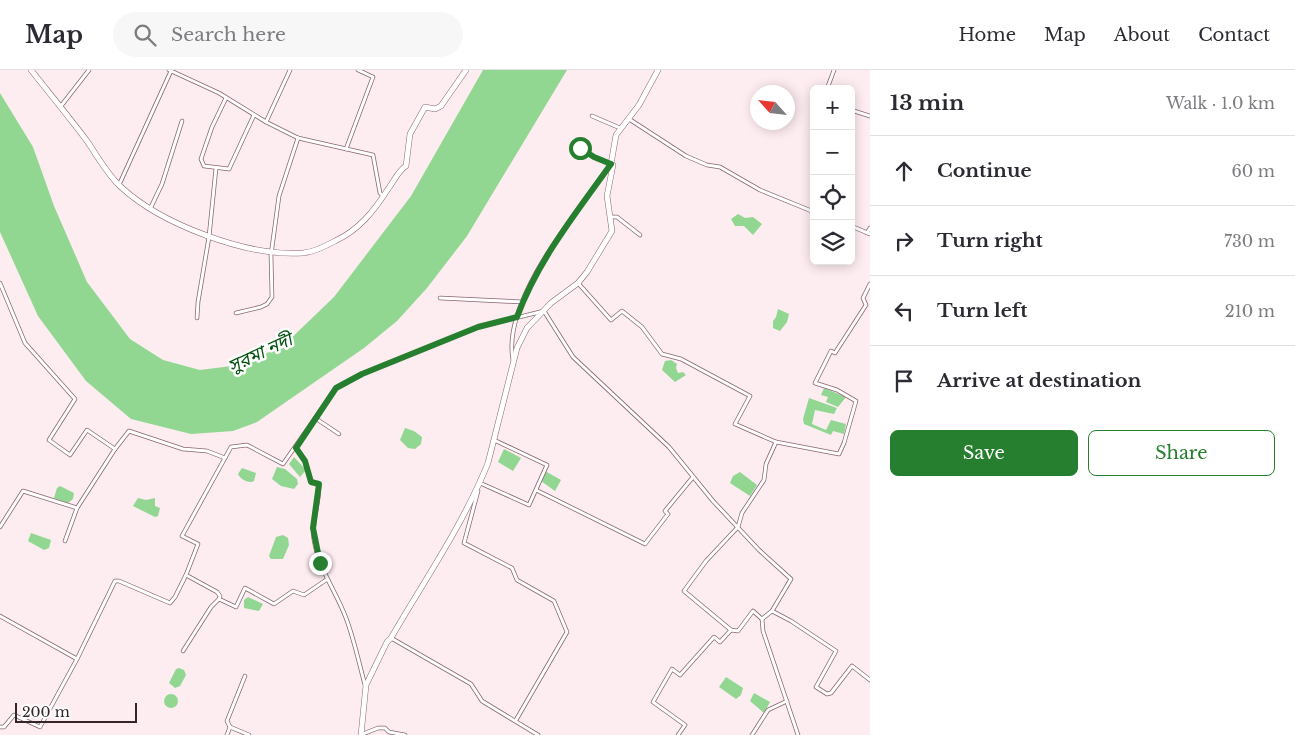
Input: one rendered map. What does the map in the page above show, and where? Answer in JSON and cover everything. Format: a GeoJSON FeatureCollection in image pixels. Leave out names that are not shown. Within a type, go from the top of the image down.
{"type":"FeatureCollection","features":[{"type":"Feature","properties":{"kind":"street"},"geometry":{"type":"LineString","coordinates":[[31,70],[61,106],[119,185],[151,207],[187,228],[209,237],[272,251],[304,252],[335,242],[363,222],[375,210],[398,172],[406,166],[410,134],[425,107],[435,109],[441,106],[466,70]]}},
{"type":"Feature","properties":{"kind":"street"},"geometry":{"type":"LineString","coordinates":[[61,106],[89,70]]}},
{"type":"Feature","properties":{"kind":"street"},"geometry":{"type":"LineString","coordinates":[[119,185],[170,70],[226,98],[266,122],[298,138],[374,156],[379,186],[383,197]]}},
{"type":"Feature","properties":{"kind":"street"},"geometry":{"type":"LineString","coordinates":[[266,122],[290,70]]}},
{"type":"Feature","properties":{"kind":"street"},"geometry":{"type":"LineString","coordinates":[[346,149],[373,77],[358,70]]}},
{"type":"Feature","properties":{"kind":"street"},"geometry":{"type":"LineString","coordinates":[[513,360],[512,337],[517,317],[532,279],[548,253],[611,164],[616,135],[639,105],[658,70]]}},
{"type":"Feature","properties":{"kind":"street"},"geometry":{"type":"LineString","coordinates":[[828,85],[834,70]]}},
{"type":"Feature","properties":{"kind":"street"},"geometry":{"type":"LineString","coordinates":[[226,98],[212,127],[201,161],[204,166],[228,169],[231,166],[254,115]]}},
{"type":"Feature","properties":{"kind":"street"},"geometry":{"type":"LineString","coordinates":[[855,111],[870,116]]}},
{"type":"Feature","properties":{"kind":"street"},"geometry":{"type":"LineString","coordinates":[[592,116],[620,128]]}},
{"type":"Feature","properties":{"kind":"street"},"geometry":{"type":"LineString","coordinates":[[628,119],[686,156],[707,165],[720,167],[760,190],[810,210]]}},
{"type":"Feature","properties":{"kind":"street"},"geometry":{"type":"LineString","coordinates":[[151,207],[162,184],[182,121]]}},
{"type":"Feature","properties":{"kind":"street"},"geometry":{"type":"LineString","coordinates":[[236,313],[261,307],[267,304],[272,297],[272,251],[279,196],[298,138]]}},
{"type":"Feature","properties":{"kind":"street"},"geometry":{"type":"LineString","coordinates":[[516,720],[567,632],[554,601],[517,580],[512,568],[464,543],[480,481],[494,440],[516,348],[528,328],[551,303],[578,282],[612,231],[607,196],[614,165],[594,157],[580,148]]}},
{"type":"Feature","properties":{"kind":"street"},"geometry":{"type":"LineString","coordinates":[[197,318],[209,237],[216,168]]}},
{"type":"Feature","properties":{"kind":"street"},"geometry":{"type":"LineString","coordinates":[[610,217],[617,217],[640,235]]}},
{"type":"Feature","properties":{"kind":"street"},"geometry":{"type":"LineString","coordinates":[[855,228],[868,234],[870,228]]}},
{"type":"Feature","properties":{"kind":"street"},"geometry":{"type":"LineString","coordinates":[[578,282],[611,320],[622,311],[626,312],[642,327],[662,354],[681,359],[750,396],[735,424],[776,442],[839,454],[856,401],[837,390],[815,383],[831,351],[835,353],[866,305],[863,298],[870,284]]}},
{"type":"Feature","properties":{"kind":"street"},"geometry":{"type":"LineString","coordinates":[[0,283],[25,344],[75,399],[49,440],[70,456],[87,430],[115,449]]}},
{"type":"Feature","properties":{"kind":"street"},"geometry":{"type":"LineString","coordinates":[[440,298],[523,302]]}},
{"type":"Feature","properties":{"kind":"street"},"geometry":{"type":"LineString","coordinates":[[0,727],[4,726],[14,714],[40,727],[77,660],[115,581],[120,581],[170,603],[175,597],[198,544],[182,536],[230,447],[247,444],[284,464],[336,388],[362,374],[478,327],[544,311]]}},
{"type":"Feature","properties":{"kind":"street"},"geometry":{"type":"LineString","coordinates":[[544,311],[573,357],[669,447],[758,550],[791,579],[772,611],[762,619]]}},
{"type":"Feature","properties":{"kind":"street"},"geometry":{"type":"LineString","coordinates":[[315,418],[338,434]]}},
{"type":"Feature","properties":{"kind":"street"},"geometry":{"type":"LineString","coordinates":[[65,542],[77,508],[115,449],[129,431],[183,449],[206,451],[224,458]]}},
{"type":"Feature","properties":{"kind":"street"},"geometry":{"type":"LineString","coordinates":[[480,481],[529,505],[547,465],[494,440]]}},
{"type":"Feature","properties":{"kind":"street"},"geometry":{"type":"LineString","coordinates":[[776,442],[766,464],[764,480],[742,513],[738,527],[706,561],[684,591],[731,630],[738,631],[754,611],[762,619],[763,631],[798,735]]}},
{"type":"Feature","properties":{"kind":"street"},"geometry":{"type":"LineString","coordinates":[[296,448],[305,461],[311,482],[319,484],[313,528],[314,542],[326,580],[346,618],[366,685],[362,734],[384,728],[390,732],[405,735]]}},
{"type":"Feature","properties":{"kind":"street"},"geometry":{"type":"LineString","coordinates":[[536,490],[645,544],[668,514],[665,510],[693,477]]}},
{"type":"Feature","properties":{"kind":"street"},"geometry":{"type":"LineString","coordinates":[[366,685],[387,642],[454,531],[480,481]]}},
{"type":"Feature","properties":{"kind":"street"},"geometry":{"type":"LineString","coordinates":[[0,527],[23,491],[77,508]]}},
{"type":"Feature","properties":{"kind":"street"},"geometry":{"type":"LineString","coordinates":[[186,575],[216,592],[220,596],[219,599]]}},
{"type":"Feature","properties":{"kind":"street"},"geometry":{"type":"LineString","coordinates":[[219,599],[236,607],[245,588],[274,604],[293,591],[304,595],[326,580]]}},
{"type":"Feature","properties":{"kind":"street"},"geometry":{"type":"LineString","coordinates":[[183,650],[211,607],[219,599]]}},
{"type":"Feature","properties":{"kind":"street"},"geometry":{"type":"LineString","coordinates":[[772,611],[791,621],[836,651],[816,687],[827,694],[831,694],[852,666],[870,680]]}},
{"type":"Feature","properties":{"kind":"street"},"geometry":{"type":"LineString","coordinates":[[0,616],[77,660]]}},
{"type":"Feature","properties":{"kind":"street"},"geometry":{"type":"LineString","coordinates":[[678,735],[685,725],[653,702],[672,669],[680,675],[714,637],[720,642],[731,630]]}},
{"type":"Feature","properties":{"kind":"street"},"geometry":{"type":"LineString","coordinates":[[391,638],[471,684],[482,701],[538,735]]}},
{"type":"Feature","properties":{"kind":"street"},"geometry":{"type":"LineString","coordinates":[[245,676],[227,721],[230,727],[249,735]]}},
{"type":"Feature","properties":{"kind":"street"},"geometry":{"type":"LineString","coordinates":[[752,735],[768,710],[787,700]]}},
{"type":"Feature","properties":{"kind":"street"},"geometry":{"type":"LineString","coordinates":[[227,735],[230,727]]}},
{"type":"Feature","properties":{"kind":"shaded area"},"geometry":{"type":"Polygon","coordinates":[[[483,70],[567,70],[467,236],[427,288],[397,321],[364,348],[257,422],[233,431],[191,434],[131,419],[86,381],[38,316],[0,232],[0,93],[33,147],[54,206],[87,282],[130,339],[163,360],[200,370],[240,365],[283,346],[334,297],[411,196],[483,70]]]}},
{"type":"Feature","properties":{"kind":"shaded area"},"geometry":{"type":"Polygon","coordinates":[[[738,214],[745,218],[753,217],[762,224],[753,235],[744,226],[735,226],[731,219],[738,214]]]}},
{"type":"Feature","properties":{"kind":"shaded area"},"geometry":{"type":"Polygon","coordinates":[[[778,309],[789,314],[787,322],[780,331],[773,328],[773,321],[778,309]]]}},
{"type":"Feature","properties":{"kind":"shaded area"},"geometry":{"type":"Polygon","coordinates":[[[671,360],[677,364],[678,373],[683,372],[686,375],[675,382],[662,370],[665,361],[671,360]]]}},
{"type":"Feature","properties":{"kind":"shaded area"},"geometry":{"type":"Polygon","coordinates":[[[824,388],[846,397],[838,407],[826,402],[828,397],[821,395],[824,388]]]}},
{"type":"Feature","properties":{"kind":"shaded area"},"geometry":{"type":"Polygon","coordinates":[[[809,398],[837,408],[834,414],[815,410],[812,424],[826,430],[831,420],[846,424],[844,434],[833,431],[831,435],[804,424],[803,419],[809,398]]]}},
{"type":"Feature","properties":{"kind":"shaded area"},"geometry":{"type":"Polygon","coordinates":[[[405,428],[414,431],[422,437],[421,444],[415,449],[408,448],[400,440],[405,428]]]}},
{"type":"Feature","properties":{"kind":"shaded area"},"geometry":{"type":"Polygon","coordinates":[[[504,449],[521,458],[513,471],[498,462],[504,449]]]}},
{"type":"Feature","properties":{"kind":"shaded area"},"geometry":{"type":"Polygon","coordinates":[[[294,457],[306,470],[300,477],[289,464],[294,457]]]}},
{"type":"Feature","properties":{"kind":"shaded area"},"geometry":{"type":"Polygon","coordinates":[[[277,467],[285,469],[297,479],[298,484],[294,489],[281,486],[272,479],[277,467]]]}},
{"type":"Feature","properties":{"kind":"shaded area"},"geometry":{"type":"Polygon","coordinates":[[[242,468],[256,473],[254,481],[247,481],[241,478],[238,474],[242,468]]]}},
{"type":"Feature","properties":{"kind":"shaded area"},"geometry":{"type":"Polygon","coordinates":[[[545,471],[561,480],[555,491],[541,481],[545,471]]]}},
{"type":"Feature","properties":{"kind":"shaded area"},"geometry":{"type":"Polygon","coordinates":[[[740,472],[757,485],[750,496],[730,483],[733,476],[740,472]]]}},
{"type":"Feature","properties":{"kind":"shaded area"},"geometry":{"type":"Polygon","coordinates":[[[60,486],[74,493],[73,499],[68,503],[54,498],[57,488],[60,486]]]}},
{"type":"Feature","properties":{"kind":"shaded area"},"geometry":{"type":"Polygon","coordinates":[[[138,498],[146,500],[155,498],[155,506],[160,508],[158,516],[155,517],[133,506],[138,498]]]}},
{"type":"Feature","properties":{"kind":"shaded area"},"geometry":{"type":"Polygon","coordinates":[[[31,533],[51,540],[49,548],[44,550],[28,541],[31,533]]]}},
{"type":"Feature","properties":{"kind":"shaded area"},"geometry":{"type":"Polygon","coordinates":[[[283,535],[288,538],[289,545],[283,559],[271,559],[269,556],[276,537],[283,535]]]}},
{"type":"Feature","properties":{"kind":"shaded area"},"geometry":{"type":"Polygon","coordinates":[[[248,597],[263,604],[259,611],[244,608],[244,600],[248,597]]]}},
{"type":"Feature","properties":{"kind":"shaded area"},"geometry":{"type":"Polygon","coordinates":[[[176,669],[184,670],[186,675],[180,686],[175,688],[169,683],[176,669]]]}},
{"type":"Feature","properties":{"kind":"shaded area"},"geometry":{"type":"Polygon","coordinates":[[[726,677],[743,688],[741,695],[736,699],[719,687],[726,677]]]}},
{"type":"Feature","properties":{"kind":"shaded area"},"geometry":{"type":"Polygon","coordinates":[[[754,693],[770,702],[764,713],[750,701],[754,693]]]}},
{"type":"Feature","properties":{"kind":"shaded area"},"geometry":{"type":"Polygon","coordinates":[[[168,694],[174,694],[178,701],[174,708],[168,708],[164,704],[164,698],[168,694]]]}},
{"type":"Feature","properties":{"kind":"route"},"geometry":{"type":"LineString","coordinates":[[320,563],[314,542],[313,528],[318,504],[319,484],[311,482],[305,461],[296,448],[336,388],[362,374],[422,351],[459,334],[517,317],[532,279],[548,253],[611,164],[594,157],[580,148]]}},
{"type":"Feature","properties":{"kind":"water label","name":"সুরমা নদী"},"geometry":{"type":"Point","coordinates":[260,353]}}]}
